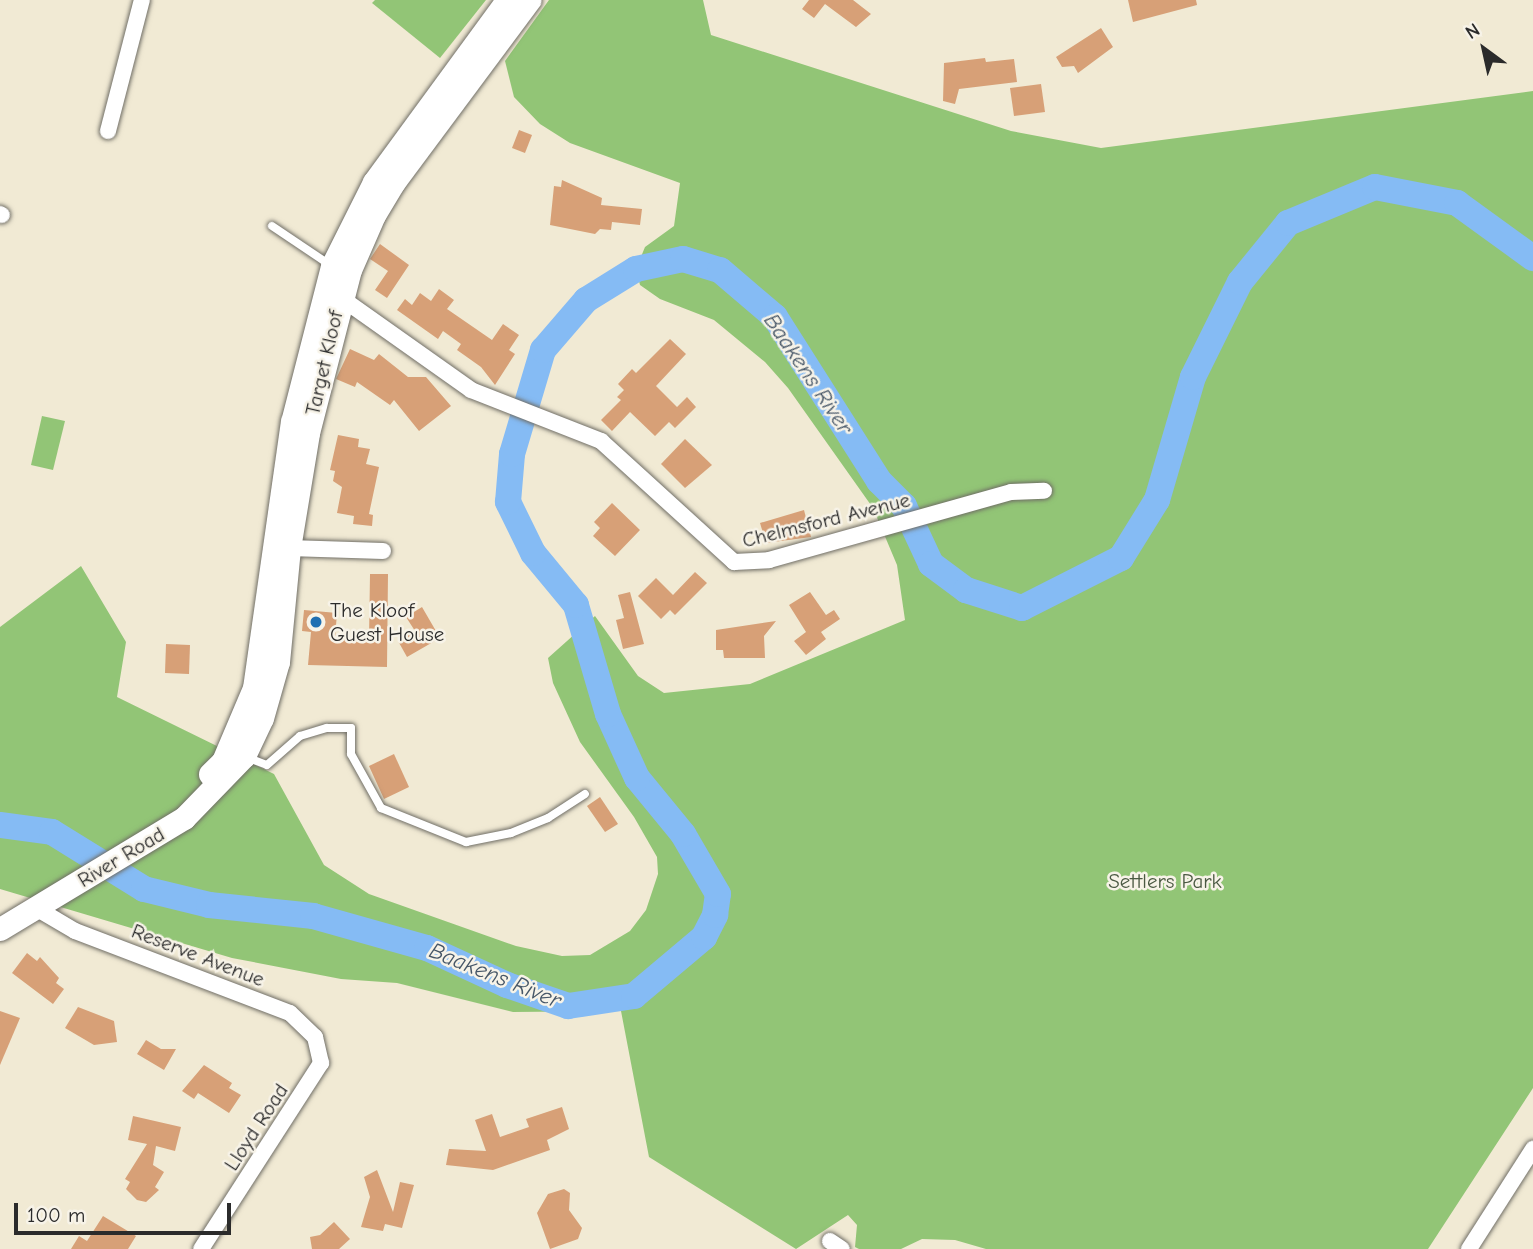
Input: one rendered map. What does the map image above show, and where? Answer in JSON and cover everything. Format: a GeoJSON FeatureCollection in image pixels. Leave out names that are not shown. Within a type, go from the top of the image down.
{"type":"FeatureCollection","features":[{"type":"Feature","properties":{"kind":"main road","name":"Target Kloof"},"geometry":{"type":"LineString","coordinates":[[233,762],[262,718],[278,662],[289,548],[333,284],[507,0]]}},
{"type":"Feature","properties":{"kind":"main road","name":"Target Kloof"},"geometry":{"type":"LineString","coordinates":[[233,762],[263,648],[291,430],[333,284],[374,182],[529,0]]}},
{"type":"Feature","properties":{"kind":"main road","name":"River Road"},"geometry":{"type":"LineString","coordinates":[[0,929],[153,822],[233,762]]}},
{"type":"Feature","properties":{"kind":"main road","name":"River Road"},"geometry":{"type":"LineString","coordinates":[[0,911],[37,902]]}},
{"type":"Feature","properties":{"kind":"street"},"geometry":{"type":"LineString","coordinates":[[108,131],[142,0]]}},
{"type":"Feature","properties":{"kind":"street","name":"Chelmsford Avenue"},"geometry":{"type":"LineString","coordinates":[[333,284],[455,380],[501,404],[546,418],[601,441],[734,562],[761,562],[1011,492],[1044,491]]}},
{"type":"Feature","properties":{"kind":"street"},"geometry":{"type":"LineString","coordinates":[[289,548],[383,551]]}},
{"type":"Feature","properties":{"kind":"street","name":"Reserve Avenue"},"geometry":{"type":"LineString","coordinates":[[37,902],[75,931],[290,1013],[315,1037],[321,1063]]}},
{"type":"Feature","properties":{"kind":"street","name":"Lloyd Road"},"geometry":{"type":"LineString","coordinates":[[201,1249],[321,1063]]}},
{"type":"Feature","properties":{"kind":"street"},"geometry":{"type":"LineString","coordinates":[[1469,1249],[1533,1149]]}},
{"type":"Feature","properties":{"kind":"lane"},"geometry":{"type":"LineString","coordinates":[[272,226],[333,284]]}},
{"type":"Feature","properties":{"kind":"lane"},"geometry":{"type":"LineString","coordinates":[[233,762],[267,765],[300,736],[327,728],[351,729],[351,754],[380,808],[466,842],[511,833],[548,818],[585,794]]}},
{"type":"Feature","properties":{"kind":"green space"},"geometry":{"type":"Polygon","coordinates":[[[375,0],[486,0],[440,58],[372,3],[375,0]]]}},
{"type":"Feature","properties":{"kind":"green space","name":"Settlers Park"},"geometry":{"type":"Polygon","coordinates":[[[549,0],[703,0],[711,35],[1011,131],[1101,148],[1533,91],[1533,1088],[1428,1249],[986,1249],[955,1240],[922,1239],[901,1249],[859,1249],[855,1247],[857,1225],[848,1215],[796,1249],[649,1157],[621,1011],[513,1012],[397,983],[341,979],[232,958],[0,889],[0,627],[81,566],[126,642],[117,697],[274,774],[324,865],[369,894],[516,946],[562,956],[590,955],[630,931],[646,910],[658,874],[657,857],[634,817],[580,742],[553,683],[548,658],[595,616],[638,676],[664,693],[750,684],[905,620],[897,565],[873,508],[788,388],[765,362],[714,320],[660,299],[640,285],[636,269],[645,247],[674,226],[680,183],[570,143],[540,124],[514,97],[505,61],[549,0]]]}},
{"type":"Feature","properties":{"kind":"green space"},"geometry":{"type":"Polygon","coordinates":[[[42,416],[65,421],[53,470],[31,465],[42,416]]]}},
{"type":"Feature","properties":{"kind":"building"},"geometry":{"type":"Polygon","coordinates":[[[809,0],[853,0],[871,14],[856,27],[825,4],[814,18],[802,9],[809,0]]]}},
{"type":"Feature","properties":{"kind":"building"},"geometry":{"type":"Polygon","coordinates":[[[1128,0],[1196,0],[1197,5],[1133,22],[1128,0]]]}},
{"type":"Feature","properties":{"kind":"building"},"geometry":{"type":"Polygon","coordinates":[[[1101,28],[1113,47],[1078,73],[1074,66],[1062,67],[1056,57],[1101,28]]]}},
{"type":"Feature","properties":{"kind":"building"},"geometry":{"type":"Polygon","coordinates":[[[985,58],[986,62],[1014,59],[1017,82],[959,89],[955,104],[943,101],[944,63],[985,58]]]}},
{"type":"Feature","properties":{"kind":"building"},"geometry":{"type":"Polygon","coordinates":[[[1041,84],[1045,112],[1014,116],[1010,88],[1041,84]]]}},
{"type":"Feature","properties":{"kind":"building"},"geometry":{"type":"Polygon","coordinates":[[[519,130],[532,135],[525,153],[512,148],[519,130]]]}},
{"type":"Feature","properties":{"kind":"building"},"geometry":{"type":"Polygon","coordinates":[[[562,180],[602,198],[601,205],[642,209],[640,225],[612,222],[611,230],[600,229],[595,234],[550,225],[554,186],[561,187],[562,180]]]}},
{"type":"Feature","properties":{"kind":"building"},"geometry":{"type":"Polygon","coordinates":[[[380,244],[409,265],[387,298],[375,290],[388,271],[370,259],[380,244]]]}},
{"type":"Feature","properties":{"kind":"building"},"geometry":{"type":"Polygon","coordinates":[[[439,289],[454,300],[447,309],[492,340],[503,324],[519,335],[509,350],[515,354],[495,385],[481,367],[457,350],[461,344],[443,331],[438,339],[397,310],[405,299],[412,305],[420,293],[431,301],[439,289]]]}},
{"type":"Feature","properties":{"kind":"building"},"geometry":{"type":"Polygon","coordinates":[[[670,339],[686,354],[656,386],[677,407],[687,397],[696,407],[675,428],[669,422],[655,436],[630,412],[612,431],[601,420],[621,400],[617,397],[624,390],[618,384],[632,369],[636,373],[670,339]]]}},
{"type":"Feature","properties":{"kind":"building"},"geometry":{"type":"Polygon","coordinates":[[[350,349],[374,360],[379,354],[408,377],[426,377],[451,406],[419,431],[394,400],[390,405],[357,382],[355,387],[336,379],[350,349]]]}},
{"type":"Feature","properties":{"kind":"building"},"geometry":{"type":"Polygon","coordinates":[[[338,435],[359,439],[358,447],[370,449],[366,464],[379,467],[369,514],[373,515],[372,526],[353,524],[354,516],[337,513],[342,487],[333,481],[335,471],[330,470],[338,435]]]}},
{"type":"Feature","properties":{"kind":"building"},"geometry":{"type":"Polygon","coordinates":[[[685,439],[712,465],[685,488],[661,464],[685,439]]]}},
{"type":"Feature","properties":{"kind":"building"},"geometry":{"type":"Polygon","coordinates":[[[612,503],[640,530],[615,556],[593,536],[600,528],[594,522],[612,503]]]}},
{"type":"Feature","properties":{"kind":"building"},"geometry":{"type":"Polygon","coordinates":[[[804,510],[811,537],[766,543],[760,523],[804,510]]]}},
{"type":"Feature","properties":{"kind":"building"},"geometry":{"type":"Polygon","coordinates":[[[695,572],[707,583],[675,615],[670,610],[661,619],[638,596],[656,578],[673,595],[695,572]]]}},
{"type":"Feature","properties":{"kind":"building"},"geometry":{"type":"Polygon","coordinates":[[[370,574],[388,574],[387,667],[308,665],[311,632],[302,631],[304,610],[337,613],[335,638],[369,639],[370,574]]]}},
{"type":"Feature","properties":{"kind":"building"},"geometry":{"type":"Polygon","coordinates":[[[630,592],[644,644],[623,649],[616,620],[624,618],[618,595],[630,592]]]}},
{"type":"Feature","properties":{"kind":"building"},"geometry":{"type":"Polygon","coordinates":[[[810,592],[826,615],[834,610],[840,619],[821,632],[826,639],[806,655],[794,641],[806,632],[789,605],[810,592]]]}},
{"type":"Feature","properties":{"kind":"building"},"geometry":{"type":"Polygon","coordinates":[[[422,607],[440,638],[407,657],[398,641],[415,631],[406,617],[422,607]]]}},
{"type":"Feature","properties":{"kind":"building"},"geometry":{"type":"Polygon","coordinates":[[[776,621],[764,636],[765,658],[724,658],[723,650],[716,650],[716,630],[776,621]]]}},
{"type":"Feature","properties":{"kind":"building"},"geometry":{"type":"Polygon","coordinates":[[[166,644],[190,645],[189,674],[165,673],[166,644]]]}},
{"type":"Feature","properties":{"kind":"building"},"geometry":{"type":"Polygon","coordinates":[[[394,754],[409,787],[384,799],[369,766],[394,754]]]}},
{"type":"Feature","properties":{"kind":"building"},"geometry":{"type":"Polygon","coordinates":[[[600,797],[618,824],[605,832],[587,806],[600,797]]]}},
{"type":"Feature","properties":{"kind":"building"},"geometry":{"type":"Polygon","coordinates":[[[27,953],[37,961],[40,957],[59,978],[56,983],[64,989],[53,1004],[12,973],[27,953]]]}},
{"type":"Feature","properties":{"kind":"building"},"geometry":{"type":"Polygon","coordinates":[[[78,1007],[114,1021],[117,1042],[94,1045],[65,1028],[78,1007]]]}},
{"type":"Feature","properties":{"kind":"building"},"geometry":{"type":"Polygon","coordinates":[[[0,1011],[20,1018],[0,1065],[0,1011]]]}},
{"type":"Feature","properties":{"kind":"building"},"geometry":{"type":"Polygon","coordinates":[[[146,1040],[161,1049],[176,1049],[164,1070],[137,1054],[146,1040]]]}},
{"type":"Feature","properties":{"kind":"building"},"geometry":{"type":"Polygon","coordinates":[[[204,1065],[232,1083],[229,1088],[241,1095],[229,1113],[198,1093],[194,1099],[182,1091],[204,1065]]]}},
{"type":"Feature","properties":{"kind":"building"},"geometry":{"type":"Polygon","coordinates":[[[562,1107],[569,1129],[547,1140],[550,1150],[493,1170],[446,1165],[449,1149],[486,1151],[475,1120],[492,1114],[500,1137],[529,1127],[526,1119],[562,1107]]]}},
{"type":"Feature","properties":{"kind":"building"},"geometry":{"type":"Polygon","coordinates":[[[133,1116],[181,1127],[175,1151],[156,1146],[153,1165],[164,1172],[155,1187],[159,1190],[146,1202],[137,1200],[126,1189],[130,1182],[125,1179],[147,1144],[128,1140],[133,1116]]]}},
{"type":"Feature","properties":{"kind":"building"},"geometry":{"type":"Polygon","coordinates":[[[377,1170],[393,1212],[400,1182],[414,1185],[402,1228],[385,1224],[383,1231],[361,1227],[370,1197],[364,1177],[377,1170]]]}},
{"type":"Feature","properties":{"kind":"building"},"geometry":{"type":"Polygon","coordinates":[[[564,1189],[570,1193],[569,1210],[582,1228],[578,1239],[550,1249],[537,1213],[548,1194],[564,1189]]]}},
{"type":"Feature","properties":{"kind":"building"},"geometry":{"type":"Polygon","coordinates":[[[103,1216],[136,1236],[128,1249],[71,1249],[79,1236],[87,1241],[103,1216]]]}},
{"type":"Feature","properties":{"kind":"building"},"geometry":{"type":"Polygon","coordinates":[[[334,1222],[350,1239],[339,1249],[312,1249],[310,1237],[320,1235],[334,1222]]]}},
{"type":"Feature","properties":{"kind":"waterway","name":"Baakens River"},"geometry":{"type":"LineString","coordinates":[[0,825],[52,832],[144,889],[209,905],[313,916],[427,948],[507,985],[568,1006],[634,996],[704,937],[715,915],[718,894],[683,834],[637,778],[608,714],[576,605],[533,553],[508,502],[512,454],[543,350],[586,300],[636,269],[683,259],[720,270],[775,317],[879,481],[904,506],[931,564],[966,590],[1022,608],[1121,558],[1157,500],[1193,377],[1240,282],[1288,223],[1375,187],[1457,203],[1533,258]]}},
{"type":"Feature","properties":{"kind":"place","name":"The Kloof Guest House"},"geometry":{"type":"Point","coordinates":[316,622]}}]}
